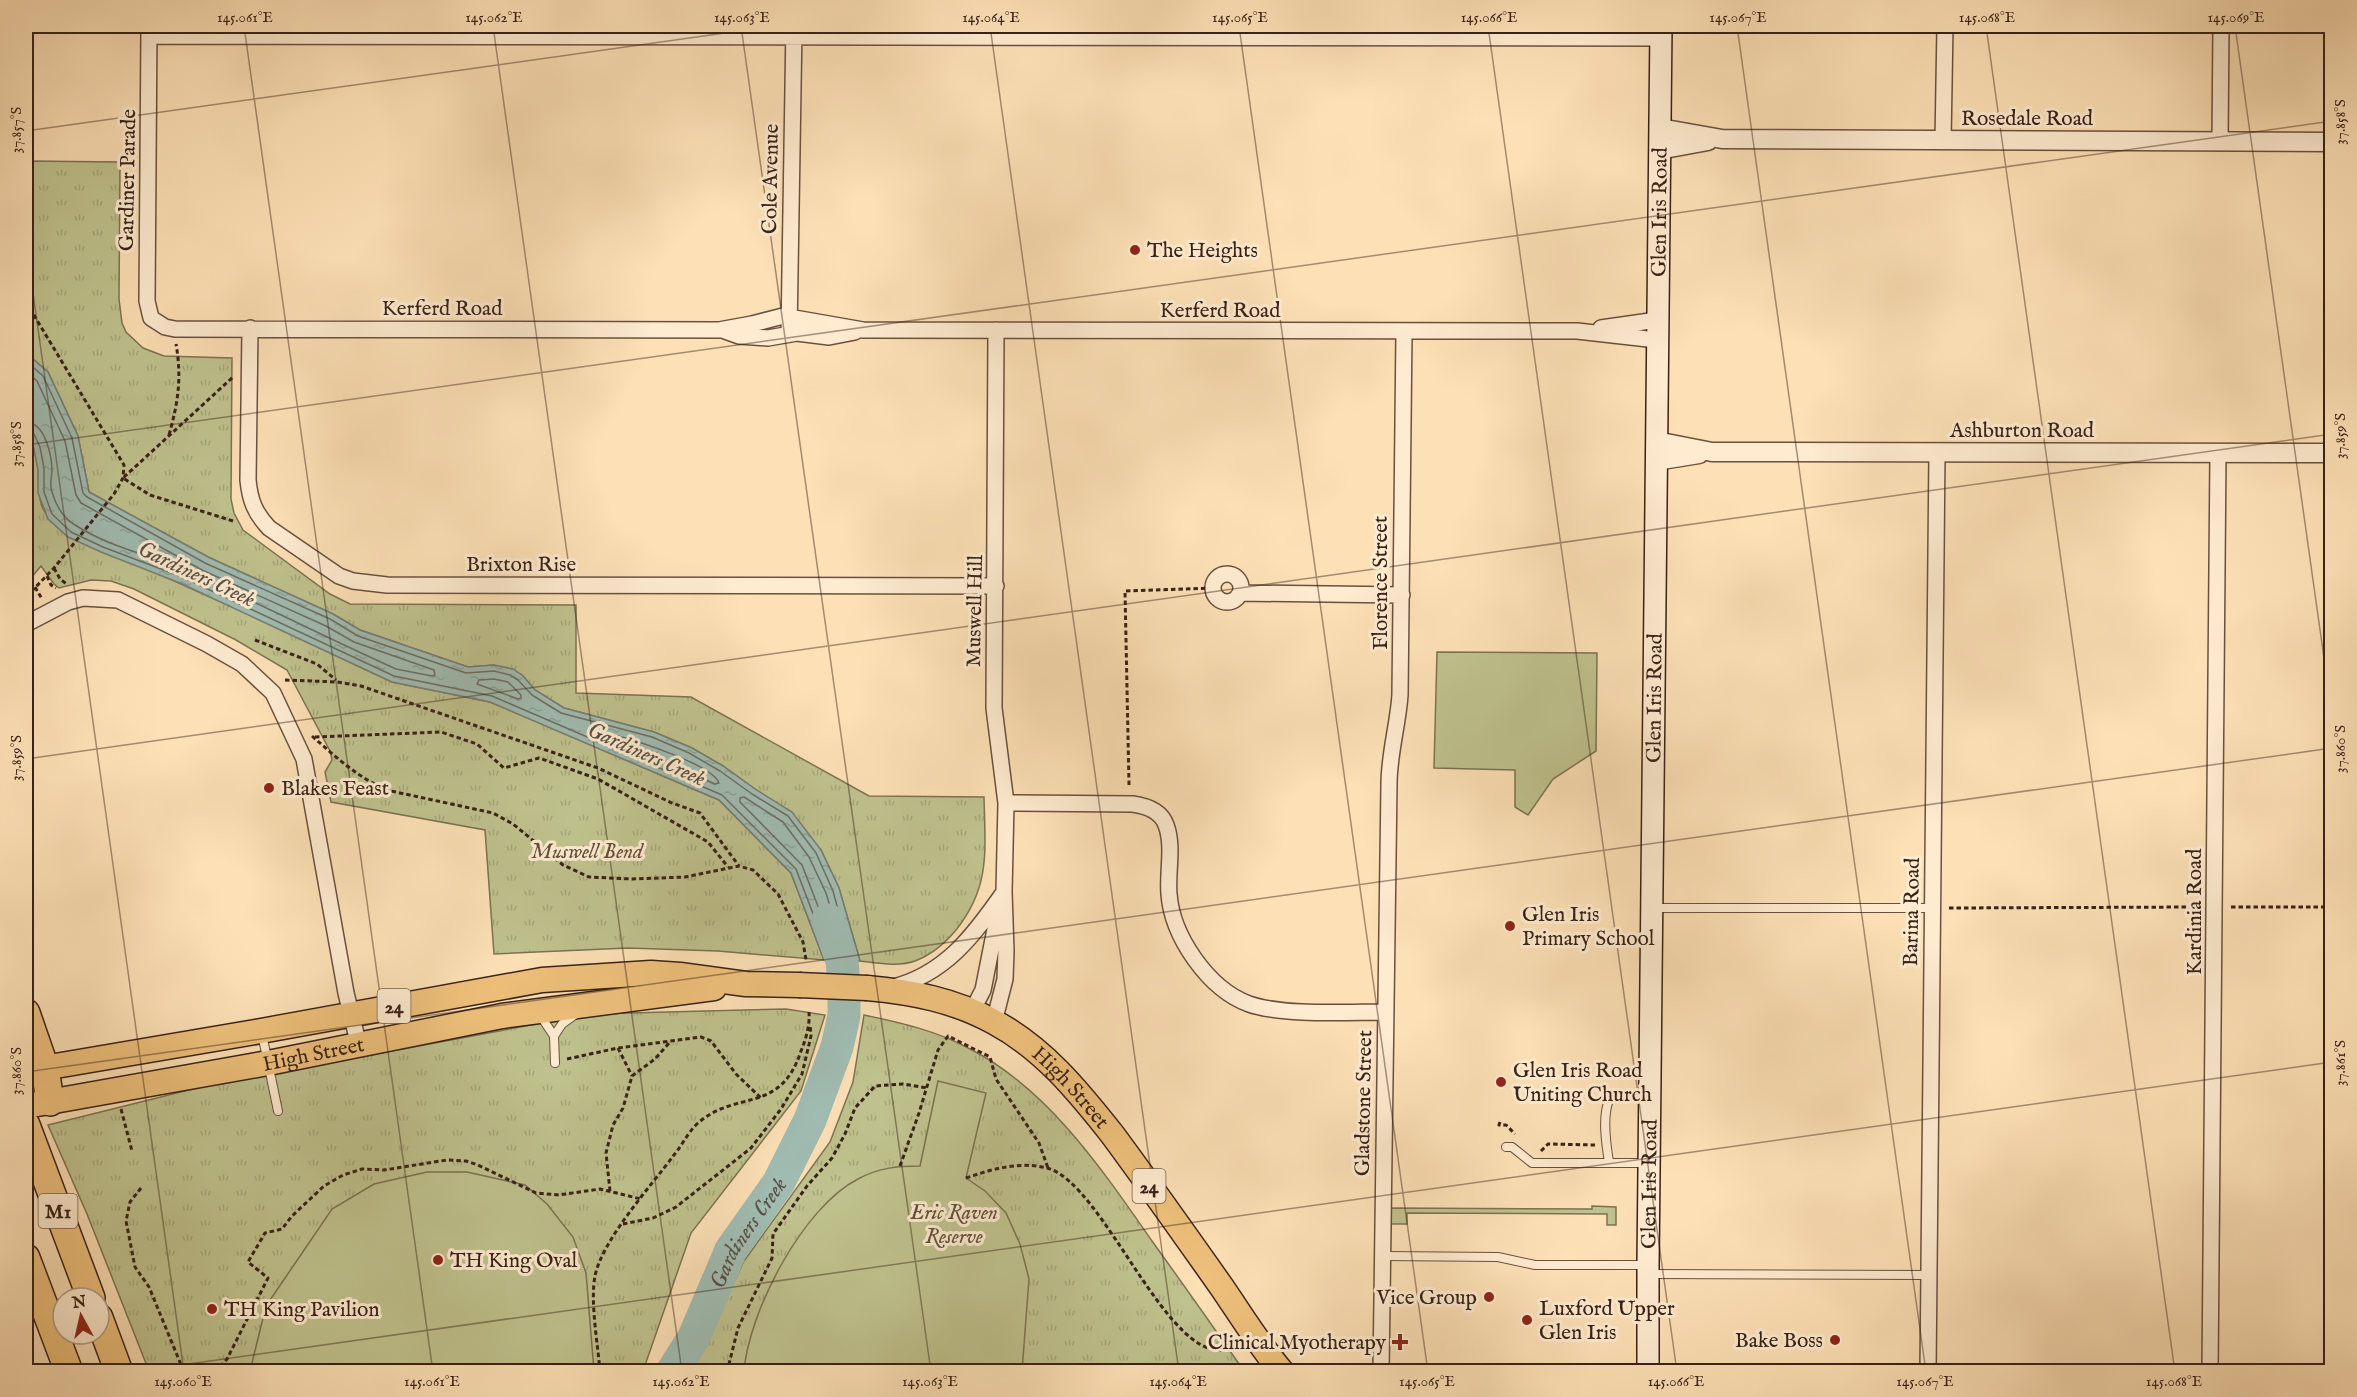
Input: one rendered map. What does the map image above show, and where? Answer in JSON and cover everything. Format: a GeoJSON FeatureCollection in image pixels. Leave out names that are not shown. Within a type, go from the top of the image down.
{"type":"FeatureCollection","features":[{"type":"Feature","properties":{"kind":"highway"},"geometry":{"type":"LineString","coordinates":[[26,1012],[40,1104]]}},
{"type":"Feature","properties":{"kind":"highway","name":"M1"},"geometry":{"type":"LineString","coordinates":[[26,1125],[87,1286]]}},
{"type":"Feature","properties":{"kind":"highway"},"geometry":{"type":"LineString","coordinates":[[26,1258],[69,1371]]}},
{"type":"Feature","properties":{"kind":"highway"},"geometry":{"type":"LineString","coordinates":[[110,1346],[119,1371]]}},
{"type":"Feature","properties":{"kind":"main road","name":"Glen Iris Road"},"geometry":{"type":"LineString","coordinates":[[1648,1371],[1661,32]]}},
{"type":"Feature","properties":{"kind":"main road","name":"High Street"},"geometry":{"type":"LineString","coordinates":[[34,1070],[505,986],[577,976],[651,973],[746,984],[875,989],[928,996],[972,1011],[1023,1040],[1044,1057],[1079,1092],[1126,1153],[1255,1337],[1282,1371]]}},
{"type":"Feature","properties":{"kind":"main road","name":"High Street"},"geometry":{"type":"LineString","coordinates":[[40,1104],[537,1011],[746,984]]}},
{"type":"Feature","properties":{"kind":"street"},"geometry":{"type":"LineString","coordinates":[[1943,141],[1945,26]]}},
{"type":"Feature","properties":{"kind":"street"},"geometry":{"type":"LineString","coordinates":[[2220,141],[2222,26]]}},
{"type":"Feature","properties":{"kind":"street"},"geometry":{"type":"LineString","coordinates":[[149,31],[1661,32]]}},
{"type":"Feature","properties":{"kind":"street","name":"Gardiner Parade"},"geometry":{"type":"LineString","coordinates":[[149,31],[147,302],[151,318],[165,327]]}},
{"type":"Feature","properties":{"kind":"street","name":"Cole Avenue"},"geometry":{"type":"LineString","coordinates":[[789,333],[794,31]]}},
{"type":"Feature","properties":{"kind":"street","name":"Rosedale Road"},"geometry":{"type":"LineString","coordinates":[[1660,128],[1722,139],[2331,142]]}},
{"type":"Feature","properties":{"kind":"street","name":"Rosedale Road"},"geometry":{"type":"LineString","coordinates":[[1659,150],[1722,139]]}},
{"type":"Feature","properties":{"kind":"street","name":"Kerferd Road"},"geometry":{"type":"LineString","coordinates":[[165,327],[720,330],[774,317],[789,316],[863,330],[1577,332],[1657,330]]}},
{"type":"Feature","properties":{"kind":"street","name":"Brixton Rise"},"geometry":{"type":"LineString","coordinates":[[250,328],[248,480],[251,501],[260,519],[269,528],[339,576],[353,581],[387,585],[996,586]]}},
{"type":"Feature","properties":{"kind":"street","name":"Kerferd Road"},"geometry":{"type":"LineString","coordinates":[[720,330],[751,337],[768,338],[789,333],[829,337],[863,330]]}},
{"type":"Feature","properties":{"kind":"street","name":"Muswell Hill"},"geometry":{"type":"LineString","coordinates":[[994,1022],[1005,979],[1006,803],[1005,778],[994,708],[996,330]]}},
{"type":"Feature","properties":{"kind":"street","name":"Florence Street"},"geometry":{"type":"LineString","coordinates":[[1388,834],[1389,764],[1399,717],[1400,695],[1404,331]]}},
{"type":"Feature","properties":{"kind":"street","name":"Ashburton Road"},"geometry":{"type":"LineString","coordinates":[[1656,451],[2331,453]]}},
{"type":"Feature","properties":{"kind":"street","name":"Barina Road"},"geometry":{"type":"LineString","coordinates":[[1928,1371],[1937,452]]}},
{"type":"Feature","properties":{"kind":"street","name":"Kardinia Road"},"geometry":{"type":"LineString","coordinates":[[2210,1371],[2218,453]]}},
{"type":"Feature","properties":{"kind":"street"},"geometry":{"type":"LineString","coordinates":[[1214,588],[1217,579],[1230,575],[1240,584],[1240,593],[1402,595]]}},
{"type":"Feature","properties":{"kind":"street"},"geometry":{"type":"LineString","coordinates":[[26,624],[68,602],[83,598],[118,600],[242,664],[273,693],[304,759],[350,1014],[359,1046]]}},
{"type":"Feature","properties":{"kind":"street"},"geometry":{"type":"LineString","coordinates":[[1006,803],[1133,804],[1150,808],[1162,818],[1167,830],[1169,892],[1177,928],[1194,957],[1216,983],[1245,1003],[1276,1011],[1386,1012]]}},
{"type":"Feature","properties":{"kind":"street","name":"Gladstone Street"},"geometry":{"type":"LineString","coordinates":[[1381,1371],[1388,834]]}},
{"type":"Feature","properties":{"kind":"street"},"geometry":{"type":"LineString","coordinates":[[875,989],[917,978],[955,954],[972,938],[1004,892]]}},
{"type":"Feature","properties":{"kind":"street","name":"Muswell Hill"},"geometry":{"type":"LineString","coordinates":[[972,1011],[983,990],[991,942],[1004,892]]}},
{"type":"Feature","properties":{"kind":"lane"},"geometry":{"type":"LineString","coordinates":[[1652,908],[1932,908]]}},
{"type":"Feature","properties":{"kind":"lane"},"geometry":{"type":"LineString","coordinates":[[554,1036],[562,1024],[590,1004]]}},
{"type":"Feature","properties":{"kind":"lane"},"geometry":{"type":"LineString","coordinates":[[537,1011],[554,1036],[555,1063]]}},
{"type":"Feature","properties":{"kind":"lane"},"geometry":{"type":"LineString","coordinates":[[261,1031],[278,1111]]}},
{"type":"Feature","properties":{"kind":"lane"},"geometry":{"type":"LineString","coordinates":[[1609,1162],[1606,1145],[1609,1100],[1615,1097],[1650,1096]]}},
{"type":"Feature","properties":{"kind":"lane"},"geometry":{"type":"LineString","coordinates":[[1506,1147],[1512,1147],[1532,1163],[1649,1162]]}},
{"type":"Feature","properties":{"kind":"lane"},"geometry":{"type":"LineString","coordinates":[[1383,1256],[1498,1257],[1535,1264],[1648,1270],[1929,1275]]}},
{"type":"Feature","properties":{"kind":"path"},"geometry":{"type":"LineString","coordinates":[[26,302],[121,458],[124,465],[123,478]]}},
{"type":"Feature","properties":{"kind":"path"},"geometry":{"type":"LineString","coordinates":[[169,437],[180,382],[176,340]]}},
{"type":"Feature","properties":{"kind":"path"},"geometry":{"type":"LineString","coordinates":[[26,597],[54,568],[114,494],[123,478],[237,373]]}},
{"type":"Feature","properties":{"kind":"path"},"geometry":{"type":"LineString","coordinates":[[123,478],[150,495],[232,521]]}},
{"type":"Feature","properties":{"kind":"path"},"geometry":{"type":"LineString","coordinates":[[54,568],[60,579],[72,588]]}},
{"type":"Feature","properties":{"kind":"path"},"geometry":{"type":"LineString","coordinates":[[47,576],[48,581]]}},
{"type":"Feature","properties":{"kind":"path"},"geometry":{"type":"LineString","coordinates":[[1129,785],[1125,591],[1214,588]]}},
{"type":"Feature","properties":{"kind":"path"},"geometry":{"type":"LineString","coordinates":[[255,640],[317,664],[337,682]]}},
{"type":"Feature","properties":{"kind":"path"},"geometry":{"type":"LineString","coordinates":[[278,680],[337,682],[360,686],[598,768],[672,803],[700,813],[739,866]]}},
{"type":"Feature","properties":{"kind":"path"},"geometry":{"type":"LineString","coordinates":[[314,737],[441,732],[477,744],[504,768],[539,758],[598,779],[634,799],[708,842],[728,867]]}},
{"type":"Feature","properties":{"kind":"path"},"geometry":{"type":"LineString","coordinates":[[323,754],[330,751]]}},
{"type":"Feature","properties":{"kind":"path"},"geometry":{"type":"LineString","coordinates":[[339,759],[354,773],[375,786],[493,813],[513,824],[563,865],[589,877],[632,879],[685,877],[739,866],[753,870],[778,894],[803,942],[806,960]]}},
{"type":"Feature","properties":{"kind":"path"},"geometry":{"type":"LineString","coordinates":[[1932,908],[2331,907]]}},
{"type":"Feature","properties":{"kind":"path"},"geometry":{"type":"LineString","coordinates":[[623,1224],[653,1218],[676,1207],[751,1148],[781,1109],[802,1074],[811,1035],[809,1012]]}},
{"type":"Feature","properties":{"kind":"path"},"geometry":{"type":"LineString","coordinates":[[600,1371],[594,1285],[601,1259],[687,1134],[698,1123],[709,1114],[761,1098],[782,1085],[799,1057],[809,1019]]}},
{"type":"Feature","properties":{"kind":"path"},"geometry":{"type":"LineString","coordinates":[[900,1166],[938,1050],[948,1036],[990,1058],[996,1079],[1039,1143],[1048,1168]]}},
{"type":"Feature","properties":{"kind":"path"},"geometry":{"type":"LineString","coordinates":[[566,1060],[618,1048],[707,1038],[736,1074],[761,1098]]}},
{"type":"Feature","properties":{"kind":"path"},"geometry":{"type":"LineString","coordinates":[[610,1191],[606,1154],[608,1140],[613,1125],[623,1108],[632,1076],[655,1059],[670,1042]]}},
{"type":"Feature","properties":{"kind":"path"},"geometry":{"type":"LineString","coordinates":[[618,1048],[632,1076]]}},
{"type":"Feature","properties":{"kind":"path"},"geometry":{"type":"LineString","coordinates":[[728,1371],[738,1328],[772,1258],[773,1234],[807,1186],[832,1158],[845,1134],[855,1107],[875,1086],[903,1084],[927,1088]]}},
{"type":"Feature","properties":{"kind":"path"},"geometry":{"type":"LineString","coordinates":[[117,1091],[132,1151]]}},
{"type":"Feature","properties":{"kind":"path"},"geometry":{"type":"LineString","coordinates":[[1499,1131],[1499,1124],[1506,1125],[1521,1140]]}},
{"type":"Feature","properties":{"kind":"path"},"geometry":{"type":"LineString","coordinates":[[1536,1155],[1548,1144],[1606,1145]]}},
{"type":"Feature","properties":{"kind":"path"},"geometry":{"type":"LineString","coordinates":[[215,1371],[227,1359],[267,1278],[248,1262],[265,1233],[282,1229],[292,1216],[312,1200],[324,1186],[353,1171],[384,1170],[447,1160],[466,1161],[478,1164],[536,1192],[559,1195],[592,1189],[641,1199]]}},
{"type":"Feature","properties":{"kind":"path"},"geometry":{"type":"LineString","coordinates":[[966,1178],[996,1167],[1048,1168],[1073,1182],[1137,1274],[1179,1326],[1201,1346],[1221,1351],[1230,1348]]}},
{"type":"Feature","properties":{"kind":"path"},"geometry":{"type":"LineString","coordinates":[[141,1188],[130,1202],[126,1221],[135,1267],[149,1287],[184,1371]]}},
{"type":"Feature","properties":{"kind":"green space"},"geometry":{"type":"Polygon","coordinates":[[[26,161],[120,162],[119,299],[122,323],[126,332],[143,348],[164,356],[232,358],[231,499],[234,513],[243,530],[330,594],[350,604],[576,605],[576,693],[691,697],[869,796],[984,797],[985,851],[981,883],[967,914],[956,930],[938,948],[915,961],[895,964],[860,961],[839,888],[821,850],[755,789],[723,766],[692,748],[654,732],[564,708],[535,690],[522,675],[494,665],[468,667],[360,630],[333,614],[208,557],[89,492],[78,436],[48,372],[26,353],[26,161]]]}},
{"type":"Feature","properties":{"kind":"green space","name":"Muswell Bend"},"geometry":{"type":"Polygon","coordinates":[[[26,430],[37,460],[43,509],[59,529],[392,682],[490,702],[719,800],[791,873],[824,960],[718,951],[628,948],[494,954],[485,830],[331,802],[325,772],[332,760],[330,751],[287,670],[236,640],[134,589],[111,581],[91,580],[59,588],[41,566],[26,584],[26,430]]]}},
{"type":"Feature","properties":{"kind":"green space"},"geometry":{"type":"Polygon","coordinates":[[[1437,652],[1597,653],[1596,751],[1553,779],[1528,815],[1515,807],[1515,770],[1434,768],[1437,652]]]}},
{"type":"Feature","properties":{"kind":"green space"},"geometry":{"type":"Polygon","coordinates":[[[786,1009],[825,1015],[801,1091],[691,1233],[643,1371],[149,1371],[87,1214],[48,1125],[209,1085],[590,1014],[786,1009]]]}},
{"type":"Feature","properties":{"kind":"green space","name":"Eric Raven Reserve"},"geometry":{"type":"Polygon","coordinates":[[[864,1015],[920,1028],[959,1043],[1000,1067],[1026,1087],[1073,1135],[1114,1187],[1244,1371],[692,1372],[744,1261],[830,1142],[853,1082],[864,1015]]]}},
{"type":"Feature","properties":{"kind":"green space"},"geometry":{"type":"Polygon","coordinates":[[[938,1081],[986,1093],[966,1178],[985,1191],[1006,1213],[1020,1244],[1029,1279],[1022,1371],[744,1371],[756,1320],[768,1291],[799,1236],[818,1212],[838,1193],[865,1175],[888,1168],[920,1166],[938,1081]]]}},
{"type":"Feature","properties":{"kind":"green space","name":"TH King Oval"},"geometry":{"type":"Polygon","coordinates":[[[427,1172],[467,1172],[525,1185],[547,1204],[573,1237],[586,1273],[594,1371],[250,1371],[266,1306],[332,1209],[374,1184],[427,1172]]]}},
{"type":"Feature","properties":{"kind":"green space"},"geometry":{"type":"Polygon","coordinates":[[[1592,1206],[1616,1207],[1616,1225],[1607,1225],[1607,1214],[1407,1213],[1407,1224],[1391,1224],[1391,1208],[1592,1209],[1592,1206]]]}},
{"type":"Feature","properties":{"kind":"water"},"geometry":{"type":"Polygon","coordinates":[[[26,353],[48,372],[78,436],[89,492],[208,557],[333,614],[360,630],[468,667],[494,665],[513,669],[522,675],[535,690],[564,708],[654,732],[692,748],[792,812],[821,850],[839,888],[860,961],[824,960],[791,873],[719,800],[490,702],[392,682],[180,583],[68,537],[48,519],[38,493],[38,470],[34,449],[26,429],[26,353]]]}},
{"type":"Feature","properties":{"kind":"waterway","name":"Gardiners Creek"},"geometry":{"type":"LineString","coordinates":[[672,1372],[694,1337],[731,1250],[779,1182],[810,1120],[837,1047],[844,1016],[844,985],[842,961],[828,920]]}},
{"type":"Feature","properties":{"kind":"place","name":"The Heights"},"geometry":{"type":"Point","coordinates":[1135,250]}},
{"type":"Feature","properties":{"kind":"place","name":"Blakes Feast"},"geometry":{"type":"Point","coordinates":[269,788]}},
{"type":"Feature","properties":{"kind":"place","name":"Glen Iris Primary School"},"geometry":{"type":"Point","coordinates":[1510,926]}},
{"type":"Feature","properties":{"kind":"place","name":"Glen Iris Road Uniting Church"},"geometry":{"type":"Point","coordinates":[1501,1082]}},
{"type":"Feature","properties":{"kind":"place","name":"TH King Oval"},"geometry":{"type":"Point","coordinates":[438,1260]}},
{"type":"Feature","properties":{"kind":"place","name":"Vice Group"},"geometry":{"type":"Point","coordinates":[1489,1297]}},
{"type":"Feature","properties":{"kind":"place","name":"TH King Pavilion"},"geometry":{"type":"Point","coordinates":[212,1309]}},
{"type":"Feature","properties":{"kind":"place","name":"Luxford Upper Glen Iris"},"geometry":{"type":"Point","coordinates":[1527,1320]}},
{"type":"Feature","properties":{"kind":"place","name":"Bake Boss"},"geometry":{"type":"Point","coordinates":[1835,1340]}},
{"type":"Feature","properties":{"kind":"place","name":"Clinical Myotherapy"},"geometry":{"type":"Point","coordinates":[1400,1342]}}]}
